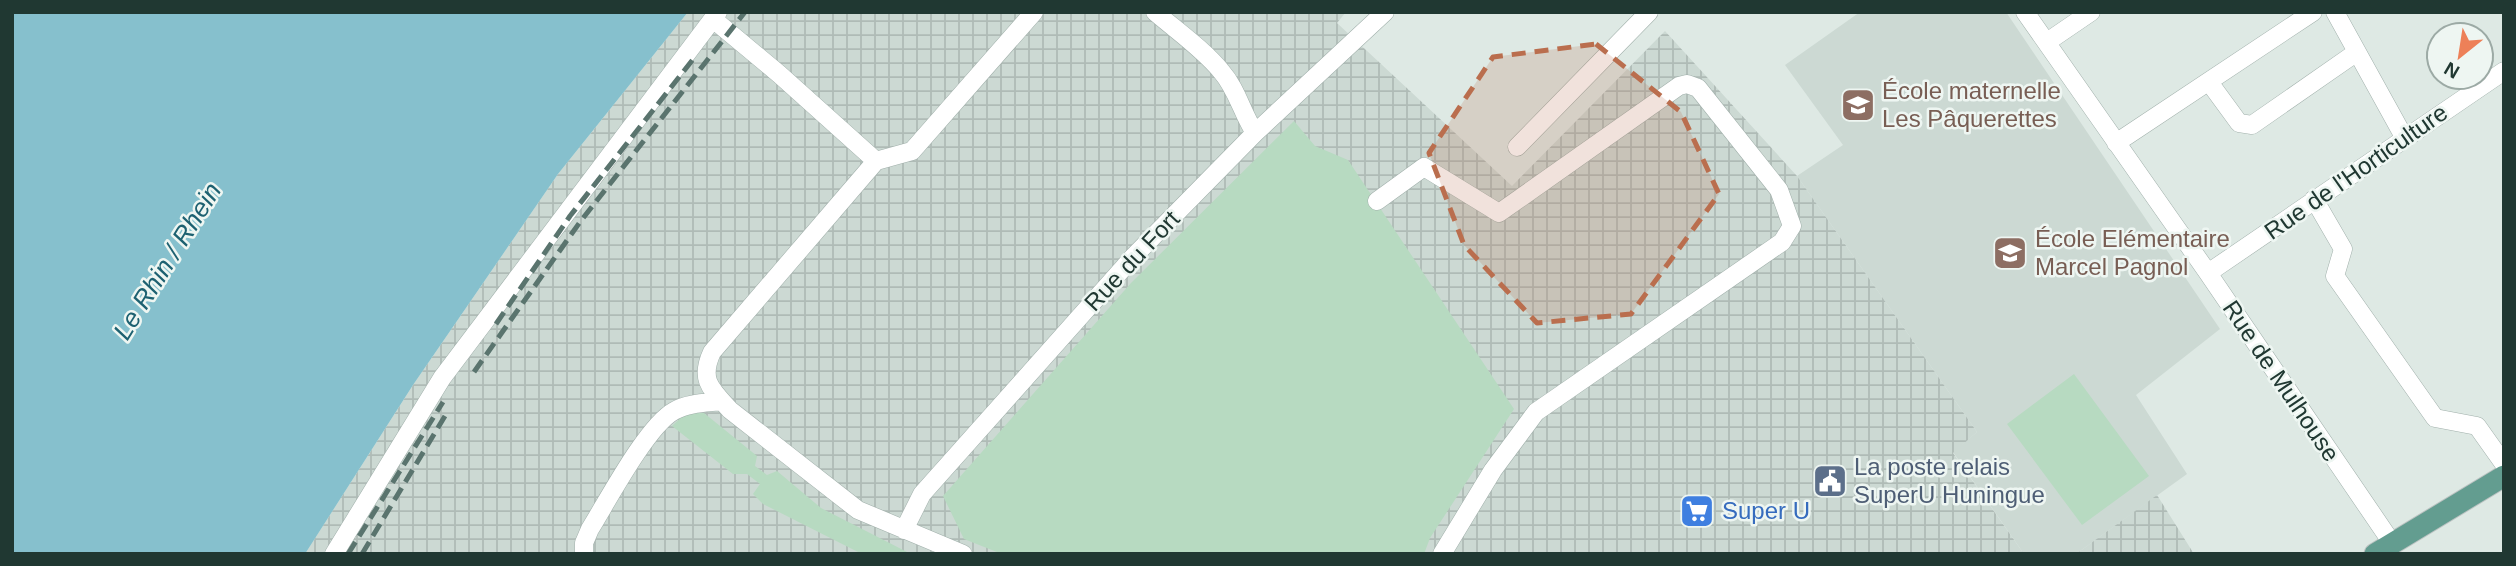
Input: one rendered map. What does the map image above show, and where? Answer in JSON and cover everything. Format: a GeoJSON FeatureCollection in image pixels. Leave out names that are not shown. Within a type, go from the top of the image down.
{"type":"FeatureCollection","features":[{"type":"Feature","properties":{"kind":"main road"},"geometry":{"type":"LineString","coordinates":[[2383,548],[2504,476]]}},
{"type":"Feature","properties":{"kind":"street"},"geometry":{"type":"LineString","coordinates":[[963,554],[858,510],[722,401],[712,391],[706,366],[712,352],[876,162],[912,151],[1034,12]]}},
{"type":"Feature","properties":{"kind":"street"},"geometry":{"type":"LineString","coordinates":[[1155,12],[1221,70],[1236,93],[1245,118],[1255,133]]}},
{"type":"Feature","properties":{"kind":"street","name":"Rue du Fort"},"geometry":{"type":"LineString","coordinates":[[904,530],[922,495],[931,484],[1133,257],[1255,133],[1385,12]]}},
{"type":"Feature","properties":{"kind":"street"},"geometry":{"type":"LineString","coordinates":[[1517,147],[1649,12]]}},
{"type":"Feature","properties":{"kind":"street","name":"Rue de Mulhouse"},"geometry":{"type":"LineString","coordinates":[[2025,12],[2208,273],[2383,548]]}},
{"type":"Feature","properties":{"kind":"street"},"geometry":{"type":"LineString","coordinates":[[2047,42],[2091,12]]}},
{"type":"Feature","properties":{"kind":"street"},"geometry":{"type":"LineString","coordinates":[[2116,143],[2313,12]]}},
{"type":"Feature","properties":{"kind":"street"},"geometry":{"type":"LineString","coordinates":[[2335,12],[2404,137]]}},
{"type":"Feature","properties":{"kind":"street"},"geometry":{"type":"LineString","coordinates":[[334,554],[442,378],[715,16],[876,162]]}},
{"type":"Feature","properties":{"kind":"street"},"geometry":{"type":"LineString","coordinates":[[2209,82],[2230,114],[2239,123],[2252,125],[2357,52]]}},
{"type":"Feature","properties":{"kind":"street","name":"Rue de l'Horticulture"},"geometry":{"type":"LineString","coordinates":[[2208,273],[2504,71]]}},
{"type":"Feature","properties":{"kind":"street"},"geometry":{"type":"LineString","coordinates":[[1377,201],[1424,167],[1499,213],[1679,86],[1688,84],[1698,88],[1779,190],[1792,226],[1783,242],[1536,412],[1493,470],[1442,554]]}},
{"type":"Feature","properties":{"kind":"street"},"geometry":{"type":"LineString","coordinates":[[2314,200],[2343,249],[2335,275],[2435,418],[2477,425],[2504,464]]}},
{"type":"Feature","properties":{"kind":"street"},"geometry":{"type":"LineString","coordinates":[[584,554],[584,543],[590,529],[654,428],[675,410],[722,401]]}},
{"type":"Feature","properties":{"kind":"highlighted area"},"geometry":{"type":"Polygon","coordinates":[[[1596,44],[1681,112],[1719,194],[1631,314],[1537,323],[1464,245],[1429,153],[1493,57],[1596,44]]]}},
{"type":"Feature","properties":{"kind":"shaded area"},"geometry":{"type":"Polygon","coordinates":[[[688,12],[1346,12],[1337,23],[1512,186],[1665,31],[1797,176],[1977,432],[1953,453],[2024,554],[305,554],[413,385],[558,174],[688,12]]]}},
{"type":"Feature","properties":{"kind":"shaded area","name":"École Elémentaire Marcel Pagnol"},"geometry":{"type":"Polygon","coordinates":[[[1860,12],[2006,12],[2220,329],[2136,395],[2187,474],[2076,554],[2024,554],[1953,452],[1977,432],[1797,176],[1843,145],[1785,65],[1860,12]]]}},
{"type":"Feature","properties":{"kind":"shaded area"},"geometry":{"type":"Polygon","coordinates":[[[2157,495],[2194,554],[2076,554],[2157,495]]]}},
{"type":"Feature","properties":{"kind":"green space"},"geometry":{"type":"Polygon","coordinates":[[[1294,121],[1315,146],[1348,160],[1514,409],[1430,538],[1424,554],[1002,554],[964,539],[943,496],[1131,283],[1294,121]]]}},
{"type":"Feature","properties":{"kind":"green space"},"geometry":{"type":"Polygon","coordinates":[[[2074,374],[2149,476],[2082,525],[2007,424],[2074,374]]]}},
{"type":"Feature","properties":{"kind":"green space"},"geometry":{"type":"Polygon","coordinates":[[[687,412],[704,413],[757,456],[755,466],[767,475],[777,471],[821,508],[911,554],[862,554],[763,504],[753,494],[760,484],[747,474],[733,474],[672,426],[687,412]]]}},
{"type":"Feature","properties":{"kind":"water","name":"Le Rhin / Rhein"},"geometry":{"type":"Polygon","coordinates":[[[12,12],[688,12],[558,174],[413,385],[305,554],[12,554],[12,12]]]}},
{"type":"Feature","properties":{"kind":"railway"},"geometry":{"type":"LineString","coordinates":[[474,372],[580,222],[745,12]]}},
{"type":"Feature","properties":{"kind":"railway"},"geometry":{"type":"LineString","coordinates":[[496,324],[570,216],[694,58]]}},
{"type":"Feature","properties":{"kind":"railway"},"geometry":{"type":"LineString","coordinates":[[348,554],[443,402]]}},
{"type":"Feature","properties":{"kind":"railway"},"geometry":{"type":"LineString","coordinates":[[362,554],[445,416]]}},
{"type":"Feature","properties":{"kind":"place","name":"École maternelle Les Pâquerettes"},"geometry":{"type":"Point","coordinates":[1858,105]}},
{"type":"Feature","properties":{"kind":"place","name":"École Elémentaire Marcel Pagnol"},"geometry":{"type":"Point","coordinates":[2010,253]}},
{"type":"Feature","properties":{"kind":"place","name":"La poste relais SuperU Huningue"},"geometry":{"type":"Point","coordinates":[1830,481]}},
{"type":"Feature","properties":{"kind":"place","name":"Super U"},"geometry":{"type":"Point","coordinates":[1697,511]}}]}
